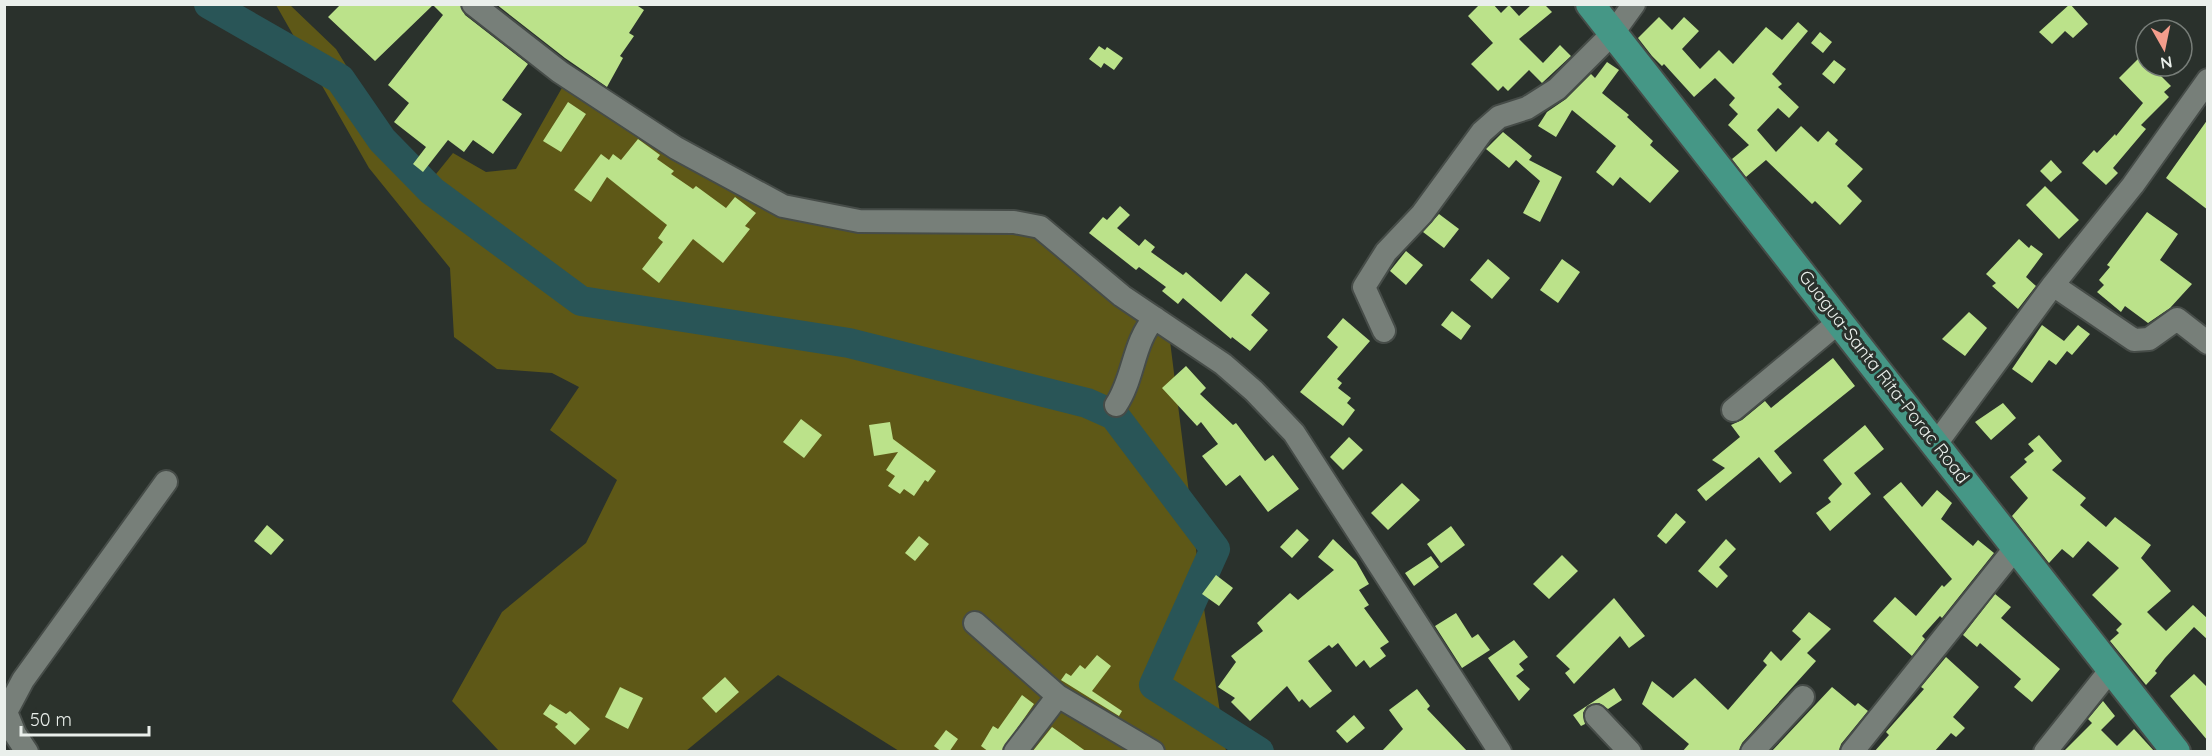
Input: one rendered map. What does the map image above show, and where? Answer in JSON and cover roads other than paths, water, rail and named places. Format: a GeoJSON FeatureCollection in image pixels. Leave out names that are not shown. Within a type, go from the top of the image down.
{"type":"FeatureCollection","features":[{"type":"Feature","properties":{"kind":"main road","name":"Guagua-Santa Rita-Porac Road"},"geometry":{"type":"LineString","coordinates":[[1590,4],[2017,546],[2176,752]]}},
{"type":"Feature","properties":{"kind":"street"},"geometry":{"type":"LineString","coordinates":[[473,4],[560,72],[676,148],[783,206],[860,221],[1014,222],[1040,226],[1122,296],[1223,364],[1254,391],[1294,433],[1500,752]]}},
{"type":"Feature","properties":{"kind":"street"},"geometry":{"type":"LineString","coordinates":[[1384,331],[1364,287],[1386,252],[1422,214],[1482,132],[1499,117],[1527,108],[1557,89],[1613,33],[1634,4]]}},
{"type":"Feature","properties":{"kind":"street"},"geometry":{"type":"LineString","coordinates":[[1936,444],[2053,285],[2133,185],[2208,80]]}},
{"type":"Feature","properties":{"kind":"street"},"geometry":{"type":"LineString","coordinates":[[2053,285],[2134,340],[2149,339],[2177,319],[2208,344]]}},
{"type":"Feature","properties":{"kind":"street"},"geometry":{"type":"LineString","coordinates":[[1116,405],[1128,386],[1148,326],[1155,318]]}},
{"type":"Feature","properties":{"kind":"street"},"geometry":{"type":"LineString","coordinates":[[1733,410],[1840,321]]}},
{"type":"Feature","properties":{"kind":"street"},"geometry":{"type":"LineString","coordinates":[[27,752],[15,734],[6,712],[22,680],[166,482]]}},
{"type":"Feature","properties":{"kind":"street"},"geometry":{"type":"LineString","coordinates":[[1852,752],[2017,546]]}},
{"type":"Feature","properties":{"kind":"street"},"geometry":{"type":"LineString","coordinates":[[975,623],[1058,696],[1153,752]]}},
{"type":"Feature","properties":{"kind":"street"},"geometry":{"type":"LineString","coordinates":[[2045,752],[2112,668]]}},
{"type":"Feature","properties":{"kind":"street"},"geometry":{"type":"LineString","coordinates":[[1015,752],[1058,696]]}},
{"type":"Feature","properties":{"kind":"street"},"geometry":{"type":"LineString","coordinates":[[1752,752],[1803,697]]}},
{"type":"Feature","properties":{"kind":"street"},"geometry":{"type":"LineString","coordinates":[[1596,716],[1630,752]]}},
{"type":"Feature","properties":{"kind":"waterway"},"geometry":{"type":"LineString","coordinates":[[209,4],[340,79],[382,140],[432,191],[581,301],[849,343],[1087,403],[1114,415],[1215,549],[1154,685],[1259,752]]}}]}
